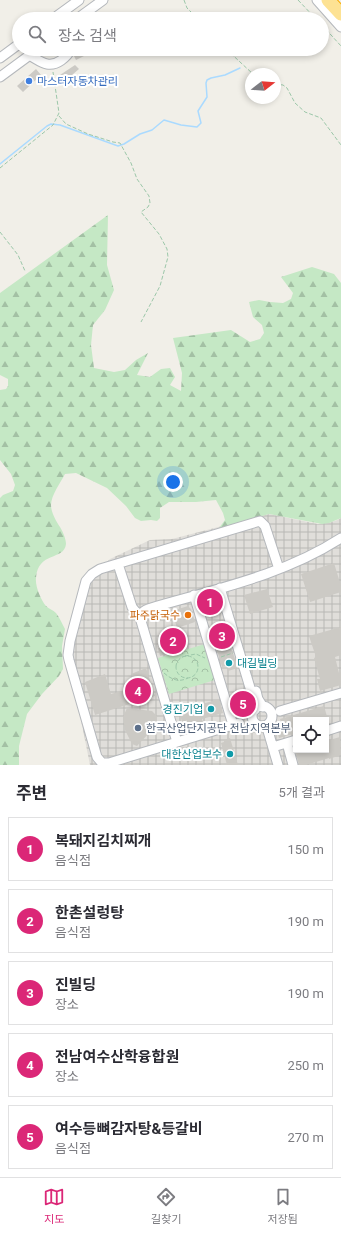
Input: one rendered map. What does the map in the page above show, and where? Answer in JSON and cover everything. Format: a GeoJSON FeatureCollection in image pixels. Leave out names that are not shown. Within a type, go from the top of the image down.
{"type":"FeatureCollection","features":[{"type":"Feature","properties":{"kind":"highway"},"geometry":{"type":"LineString","coordinates":[[328,0],[341,14]]}},
{"type":"Feature","properties":{"kind":"highway"},"geometry":{"type":"LineString","coordinates":[[337,0],[341,4]]}},
{"type":"Feature","properties":{"kind":"street"},"geometry":{"type":"LineString","coordinates":[[62,12],[78,0]]}},
{"type":"Feature","properties":{"kind":"street"},"geometry":{"type":"LineString","coordinates":[[87,12],[103,0]]}},
{"type":"Feature","properties":{"kind":"street"},"geometry":{"type":"LineString","coordinates":[[317,0],[328,12]]}},
{"type":"Feature","properties":{"kind":"street"},"geometry":{"type":"LineString","coordinates":[[329,14],[341,27]]}},
{"type":"Feature","properties":{"kind":"street"},"geometry":{"type":"LineString","coordinates":[[0,58],[12,49]]}},
{"type":"Feature","properties":{"kind":"street"},"geometry":{"type":"LineString","coordinates":[[0,77],[28,56]]}},
{"type":"Feature","properties":{"kind":"street"},"geometry":{"type":"LineString","coordinates":[[31,56],[44,63],[52,64],[66,56]]}},
{"type":"Feature","properties":{"kind":"street"},"geometry":{"type":"LineString","coordinates":[[279,569],[267,529],[260,521],[96,570],[87,578],[69,645],[69,660],[100,763],[104,764],[236,724],[248,718],[262,716],[341,693]]}},
{"type":"Feature","properties":{"kind":"street"},"geometry":{"type":"LineString","coordinates":[[140,617],[145,610],[279,569],[311,556],[341,538]]}},
{"type":"Feature","properties":{"kind":"street"},"geometry":{"type":"LineString","coordinates":[[118,564],[132,608],[140,617],[177,742]]}},
{"type":"Feature","properties":{"kind":"street"},"geometry":{"type":"LineString","coordinates":[[222,587],[254,701],[268,731],[278,765]]}},
{"type":"Feature","properties":{"kind":"street"},"geometry":{"type":"LineString","coordinates":[[222,587],[258,699],[262,716],[263,732],[272,765]]}},
{"type":"Feature","properties":{"kind":"street"},"geometry":{"type":"LineString","coordinates":[[194,595],[213,659],[236,724]]}},
{"type":"Feature","properties":{"kind":"street"},"geometry":{"type":"LineString","coordinates":[[329,730],[341,726]]}},
{"type":"Feature","properties":{"kind":"street"},"geometry":{"type":"LineString","coordinates":[[273,747],[293,741]]}},
{"type":"Feature","properties":{"kind":"street"},"geometry":{"type":"LineString","coordinates":[[287,743],[293,765]]}},
{"type":"Feature","properties":{"kind":"path"},"geometry":{"type":"LineString","coordinates":[[184,0],[187,8],[191,12]]}},
{"type":"Feature","properties":{"kind":"path"},"geometry":{"type":"LineString","coordinates":[[298,0],[309,12]]}},
{"type":"Feature","properties":{"kind":"path"},"geometry":{"type":"LineString","coordinates":[[329,33],[341,46]]}},
{"type":"Feature","properties":{"kind":"path"},"geometry":{"type":"LineString","coordinates":[[234,56],[247,68]]}},
{"type":"Feature","properties":{"kind":"path"},"geometry":{"type":"LineString","coordinates":[[0,168],[53,125],[59,116],[52,64]]}},
{"type":"Feature","properties":{"kind":"path"},"geometry":{"type":"LineString","coordinates":[[281,85],[287,88],[295,103],[304,112],[321,118],[341,145]]}},
{"type":"Feature","properties":{"kind":"path"},"geometry":{"type":"LineString","coordinates":[[59,116],[66,124],[88,134],[121,144],[131,163],[137,180],[149,196],[150,203],[148,207],[141,212],[163,241],[168,254],[168,260],[160,286],[141,322]]}},
{"type":"Feature","properties":{"kind":"path"},"geometry":{"type":"LineString","coordinates":[[0,232],[18,255],[25,271]]}},
{"type":"Feature","properties":{"kind":"path"},"geometry":{"type":"LineString","coordinates":[[188,678],[182,678],[179,676],[176,669],[179,660],[185,656],[196,654],[208,660],[239,652]]}},
{"type":"Feature","properties":{"kind":"path"},"geometry":{"type":"LineString","coordinates":[[157,675],[164,673],[177,681],[184,680],[196,674],[198,666],[194,660],[188,656],[185,656]]}},
{"type":"Feature","properties":{"kind":"shaded area"},"geometry":{"type":"Polygon","coordinates":[[[269,514],[318,524],[335,521],[341,518],[341,765],[90,765],[69,660],[85,583],[110,559],[150,540],[172,539],[269,514]]]}},
{"type":"Feature","properties":{"kind":"green space"},"geometry":{"type":"Polygon","coordinates":[[[108,215],[107,265],[114,290],[105,310],[93,325],[91,345],[94,368],[114,372],[125,370],[136,360],[148,353],[137,375],[150,377],[161,369],[170,368],[175,377],[170,385],[181,391],[182,373],[173,338],[231,330],[250,342],[260,339],[264,333],[262,325],[253,317],[249,302],[259,300],[283,303],[291,299],[293,293],[281,277],[312,267],[334,274],[341,283],[341,518],[322,524],[269,514],[219,528],[225,520],[216,500],[169,502],[160,508],[160,518],[157,521],[141,521],[135,518],[126,506],[107,488],[76,473],[65,474],[54,493],[51,501],[51,508],[63,533],[66,544],[61,553],[41,564],[36,578],[36,585],[44,603],[56,613],[65,629],[62,646],[63,669],[59,676],[42,694],[27,714],[19,746],[19,765],[0,765],[0,498],[3,495],[13,491],[15,485],[11,474],[0,460],[0,390],[6,389],[8,386],[8,379],[0,375],[0,293],[108,215]]]}},
{"type":"Feature","properties":{"kind":"green space"},"geometry":{"type":"Polygon","coordinates":[[[205,644],[215,680],[169,694],[158,658],[205,644]]]}},
{"type":"Feature","properties":{"kind":"building"},"geometry":{"type":"Polygon","coordinates":[[[74,56],[84,56],[76,60],[74,56]]]}},
{"type":"Feature","properties":{"kind":"building"},"geometry":{"type":"Polygon","coordinates":[[[75,65],[79,69],[65,81],[60,75],[75,65]]]}},
{"type":"Feature","properties":{"kind":"building"},"geometry":{"type":"Polygon","coordinates":[[[36,69],[41,75],[23,92],[17,86],[36,69]]]}},
{"type":"Feature","properties":{"kind":"building"},"geometry":{"type":"Polygon","coordinates":[[[334,563],[341,586],[341,592],[310,602],[301,574],[334,563]]]}},
{"type":"Feature","properties":{"kind":"building"},"geometry":{"type":"Polygon","coordinates":[[[267,589],[273,607],[250,614],[244,595],[267,589]]]}},
{"type":"Feature","properties":{"kind":"building"},"geometry":{"type":"Polygon","coordinates":[[[211,597],[217,602],[220,611],[207,615],[203,601],[211,597]]]}},
{"type":"Feature","properties":{"kind":"building"},"geometry":{"type":"Polygon","coordinates":[[[188,606],[191,609],[195,622],[177,628],[172,611],[188,606]]]}},
{"type":"Feature","properties":{"kind":"building"},"geometry":{"type":"Polygon","coordinates":[[[223,624],[238,668],[228,671],[227,666],[222,667],[216,647],[219,646],[213,627],[223,624]]]}},
{"type":"Feature","properties":{"kind":"building"},"geometry":{"type":"Polygon","coordinates":[[[341,627],[341,655],[335,657],[339,673],[341,672],[341,685],[320,691],[317,679],[320,679],[314,658],[316,657],[309,636],[341,627]]]}},
{"type":"Feature","properties":{"kind":"building"},"geometry":{"type":"Polygon","coordinates":[[[175,630],[181,650],[160,656],[158,648],[168,645],[165,633],[175,630]]]}},
{"type":"Feature","properties":{"kind":"building"},"geometry":{"type":"Polygon","coordinates":[[[146,668],[155,696],[95,715],[85,682],[105,674],[111,694],[135,687],[131,674],[146,668]]]}},
{"type":"Feature","properties":{"kind":"building"},"geometry":{"type":"Polygon","coordinates":[[[246,695],[249,708],[247,711],[238,713],[235,704],[239,703],[237,698],[246,695]]]}},
{"type":"Feature","properties":{"kind":"building"},"geometry":{"type":"Polygon","coordinates":[[[219,699],[223,713],[202,719],[204,726],[191,730],[188,720],[182,722],[179,711],[219,699]]]}},
{"type":"Feature","properties":{"kind":"building"},"geometry":{"type":"Polygon","coordinates":[[[324,706],[327,717],[293,717],[293,734],[279,738],[276,728],[282,726],[280,719],[324,706]]]}},
{"type":"Feature","properties":{"kind":"building","name":"한국산업단지공단 전남지역본부"},"geometry":{"type":"Polygon","coordinates":[[[127,708],[152,711],[157,716],[150,732],[137,746],[132,744],[125,730],[123,717],[127,708]]]}},
{"type":"Feature","properties":{"kind":"building"},"geometry":{"type":"Polygon","coordinates":[[[340,737],[341,755],[306,765],[299,765],[296,753],[329,753],[329,740],[340,737]]]}},
{"type":"Feature","properties":{"kind":"building","name":"대한산업보수"},"geometry":{"type":"Polygon","coordinates":[[[230,738],[238,765],[227,765],[221,743],[230,738]]]}},
{"type":"Feature","properties":{"kind":"waterway"},"geometry":{"type":"LineString","coordinates":[[0,164],[51,124],[60,125],[118,146],[140,134],[152,130],[164,120],[181,125],[197,127],[201,123],[198,111],[207,97],[207,80],[225,75],[240,68]]}},
{"type":"Feature","properties":{"kind":"place","name":"마스터자동차관리"},"geometry":{"type":"Point","coordinates":[29,81]}},
{"type":"Feature","properties":{"kind":"place","name":"복돼지김치찌개"},"geometry":{"type":"Point","coordinates":[210,602]}},
{"type":"Feature","properties":{"kind":"place","name":"파주닭국수"},"geometry":{"type":"Point","coordinates":[188,615]}},
{"type":"Feature","properties":{"kind":"place","name":"진빌딩"},"geometry":{"type":"Point","coordinates":[222,636]}},
{"type":"Feature","properties":{"kind":"place","name":"한촌설렁탕"},"geometry":{"type":"Point","coordinates":[173,641]}},
{"type":"Feature","properties":{"kind":"place","name":"대길빌딩"},"geometry":{"type":"Point","coordinates":[229,663]}},
{"type":"Feature","properties":{"kind":"place","name":"전남여수산학융합원"},"geometry":{"type":"Point","coordinates":[138,691]}},
{"type":"Feature","properties":{"kind":"place","name":"여수등뼈감자탕&등갈비"},"geometry":{"type":"Point","coordinates":[243,704]}},
{"type":"Feature","properties":{"kind":"place","name":"경진기업"},"geometry":{"type":"Point","coordinates":[211,709]}},
{"type":"Feature","properties":{"kind":"place","name":"한국산업단지공단 전남지역본부"},"geometry":{"type":"Point","coordinates":[138,728]}},
{"type":"Feature","properties":{"kind":"place","name":"대한산업보수"},"geometry":{"type":"Point","coordinates":[230,754]}}]}
